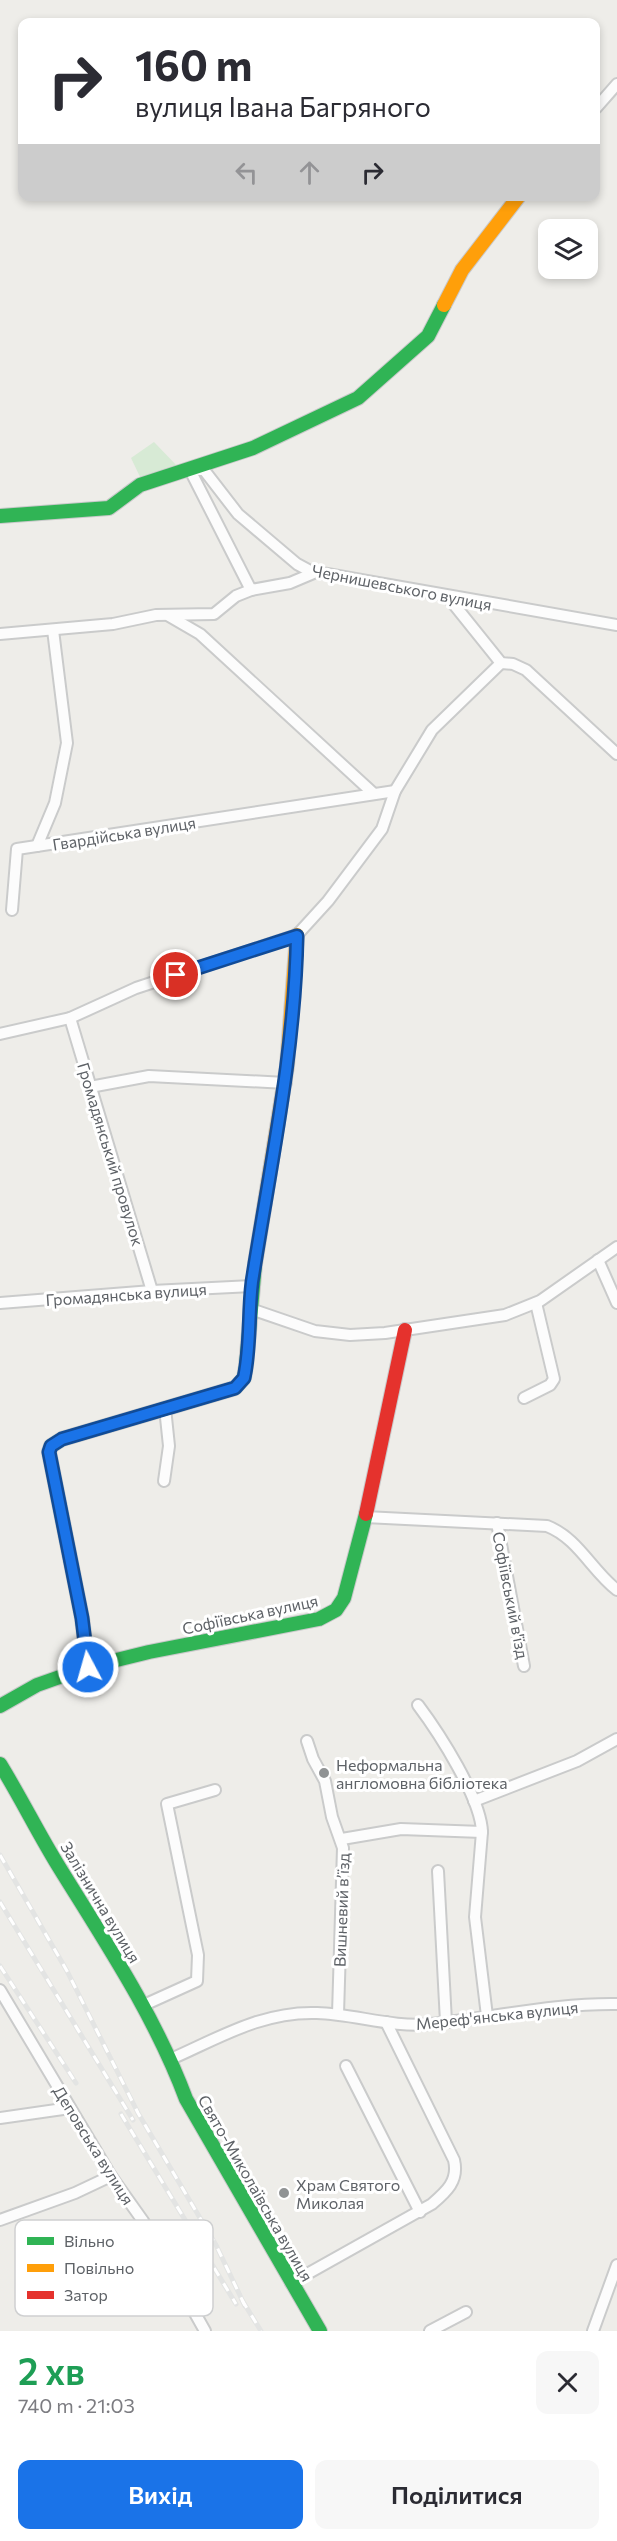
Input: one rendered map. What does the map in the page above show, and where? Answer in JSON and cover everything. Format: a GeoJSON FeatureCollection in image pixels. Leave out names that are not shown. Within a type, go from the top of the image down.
{"type":"FeatureCollection","features":[{"type":"Feature","properties":{"kind":"street"},"geometry":{"type":"LineString","coordinates":[[600,103],[617,84]]}},
{"type":"Feature","properties":{"kind":"street"},"geometry":{"type":"LineString","coordinates":[[0,516],[109,508],[140,485],[253,448],[358,398],[428,336],[462,270],[515,201]]}},
{"type":"Feature","properties":{"kind":"street"},"geometry":{"type":"LineString","coordinates":[[190,470],[252,590]]}},
{"type":"Feature","properties":{"kind":"street","name":"Чернишевського вулиця"},"geometry":{"type":"LineString","coordinates":[[190,470],[204,470],[238,514],[297,564],[316,572],[617,625]]}},
{"type":"Feature","properties":{"kind":"street"},"geometry":{"type":"LineString","coordinates":[[0,634],[113,624],[156,615],[214,615],[236,596],[252,590],[290,583],[316,572]]}},
{"type":"Feature","properties":{"kind":"street"},"geometry":{"type":"LineString","coordinates":[[448,597],[501,663],[513,664],[526,670],[617,754]]}},
{"type":"Feature","properties":{"kind":"street"},"geometry":{"type":"LineString","coordinates":[[168,616],[200,634],[374,794]]}},
{"type":"Feature","properties":{"kind":"street","name":"Гвардійська вулиця"},"geometry":{"type":"LineString","coordinates":[[37,846],[55,803],[67,743],[53,630]]}},
{"type":"Feature","properties":{"kind":"street"},"geometry":{"type":"LineString","coordinates":[[0,1034],[70,1018],[136,988],[297,936],[328,901],[382,829],[395,791],[432,730],[501,663]]}},
{"type":"Feature","properties":{"kind":"street","name":"Гвардійська вулиця"},"geometry":{"type":"LineString","coordinates":[[37,846],[395,791]]}},
{"type":"Feature","properties":{"kind":"street"},"geometry":{"type":"LineString","coordinates":[[12,910],[17,849],[37,846]]}},
{"type":"Feature","properties":{"kind":"street"},"geometry":{"type":"LineString","coordinates":[[88,1667],[82,1618],[49,1452],[51,1446],[62,1439],[235,1388],[242,1382],[245,1373],[252,1286],[286,1083],[297,986],[297,936]]}},
{"type":"Feature","properties":{"kind":"street","name":"Громадянський провулок"},"geometry":{"type":"LineString","coordinates":[[70,1018],[152,1291]]}},
{"type":"Feature","properties":{"kind":"street"},"geometry":{"type":"LineString","coordinates":[[90,1087],[149,1076],[286,1083]]}},
{"type":"Feature","properties":{"kind":"street"},"geometry":{"type":"LineString","coordinates":[[250,1309],[315,1330],[334,1334],[367,1335],[505,1315],[536,1303],[617,1246]]}},
{"type":"Feature","properties":{"kind":"street"},"geometry":{"type":"LineString","coordinates":[[598,1260],[617,1303]]}},
{"type":"Feature","properties":{"kind":"street","name":"Громадянська вулиця"},"geometry":{"type":"LineString","coordinates":[[0,1303],[252,1286]]}},
{"type":"Feature","properties":{"kind":"street"},"geometry":{"type":"LineString","coordinates":[[524,1398],[550,1385],[554,1379],[536,1303]]}},
{"type":"Feature","properties":{"kind":"street","name":"Софіївська вулиця"},"geometry":{"type":"LineString","coordinates":[[0,1706],[37,1685],[88,1667],[149,1652],[319,1619],[330,1614],[344,1598],[365,1517],[405,1330]]}},
{"type":"Feature","properties":{"kind":"street"},"geometry":{"type":"LineString","coordinates":[[164,1481],[169,1446],[165,1408]]}},
{"type":"Feature","properties":{"kind":"street"},"geometry":{"type":"LineString","coordinates":[[365,1517],[548,1526],[569,1539],[617,1590]]}},
{"type":"Feature","properties":{"kind":"street","name":"Софіївський в'їзд"},"geometry":{"type":"LineString","coordinates":[[497,1523],[524,1666]]}},
{"type":"Feature","properties":{"kind":"street"},"geometry":{"type":"LineString","coordinates":[[418,1705],[463,1779],[478,1810],[482,1833],[475,1917],[487,2016]]}},
{"type":"Feature","properties":{"kind":"street"},"geometry":{"type":"LineString","coordinates":[[474,1801],[577,1761],[617,1739]]}},
{"type":"Feature","properties":{"kind":"street","name":"Вишневий в’їзд"},"geometry":{"type":"LineString","coordinates":[[307,1741],[313,1759],[325,1781],[332,1817],[342,1839],[338,2014]]}},
{"type":"Feature","properties":{"kind":"street","name":"Залізнична вулиця"},"geometry":{"type":"LineString","coordinates":[[0,1764],[54,1858],[144,2005],[171,2059]]}},
{"type":"Feature","properties":{"kind":"street"},"geometry":{"type":"LineString","coordinates":[[144,2005],[196,1981],[198,1955],[167,1804],[214,1790]]}},
{"type":"Feature","properties":{"kind":"street"},"geometry":{"type":"LineString","coordinates":[[342,1839],[401,1829],[482,1833]]}},
{"type":"Feature","properties":{"kind":"street"},"geometry":{"type":"LineString","coordinates":[[438,1871],[446,2022]]}},
{"type":"Feature","properties":{"kind":"street","name":"Деповська вулиця"},"geometry":{"type":"LineString","coordinates":[[0,1990],[111,2176],[142,2220]]}},
{"type":"Feature","properties":{"kind":"street","name":"Мереф'янська вулиця"},"geometry":{"type":"LineString","coordinates":[[171,2059],[239,2027],[272,2016],[292,2013],[338,2014],[386,2022],[420,2024],[617,2004]]}},
{"type":"Feature","properties":{"kind":"street"},"geometry":{"type":"LineString","coordinates":[[291,2283],[420,2212],[448,2190],[456,2169],[454,2160],[386,2022]]}},
{"type":"Feature","properties":{"kind":"street","name":"Свято-Миколаївська вулиця"},"geometry":{"type":"LineString","coordinates":[[171,2059],[186,2099],[320,2331]]}},
{"type":"Feature","properties":{"kind":"street"},"geometry":{"type":"LineString","coordinates":[[346,2066],[420,2212]]}},
{"type":"Feature","properties":{"kind":"street"},"geometry":{"type":"LineString","coordinates":[[0,2118],[70,2108]]}},
{"type":"Feature","properties":{"kind":"street"},"geometry":{"type":"LineString","coordinates":[[0,2220],[75,2193],[111,2176]]}},
{"type":"Feature","properties":{"kind":"street"},"geometry":{"type":"LineString","coordinates":[[593,2331],[617,2265]]}},
{"type":"Feature","properties":{"kind":"street"},"geometry":{"type":"LineString","coordinates":[[430,2331],[466,2312]]}},
{"type":"Feature","properties":{"kind":"street","name":"Деповська вулиця"},"geometry":{"type":"LineString","coordinates":[[197,2316],[205,2331]]}},
{"type":"Feature","properties":{"kind":"green space"},"geometry":{"type":"Polygon","coordinates":[[[154,442],[179,468],[142,481],[131,458],[154,442]]]}},
{"type":"Feature","properties":{"kind":"railway"},"geometry":{"type":"LineString","coordinates":[[0,1855],[67,1971],[138,2113],[201,2220]]}},
{"type":"Feature","properties":{"kind":"railway"},"geometry":{"type":"LineString","coordinates":[[0,1902],[133,2120]]}},
{"type":"Feature","properties":{"kind":"railway"},"geometry":{"type":"LineString","coordinates":[[0,1966],[76,2083]]}},
{"type":"Feature","properties":{"kind":"railway"},"geometry":{"type":"LineString","coordinates":[[121,2114],[185,2220]]}},
{"type":"Feature","properties":{"kind":"railway"},"geometry":{"type":"LineString","coordinates":[[213,2240],[245,2306]]}},
{"type":"Feature","properties":{"kind":"railway"},"geometry":{"type":"LineString","coordinates":[[213,2266],[236,2304]]}},
{"type":"Feature","properties":{"kind":"railway"},"geometry":{"type":"LineString","coordinates":[[242,2300],[261,2331]]}},
{"type":"Feature","properties":{"kind":"traffic: fast"},"geometry":{"type":"LineString","coordinates":[[0,516],[109,508],[140,485],[253,448],[358,398],[428,336],[444,305]]}},
{"type":"Feature","properties":{"kind":"traffic: fast"},"geometry":{"type":"LineString","coordinates":[[88,1667],[82,1618],[49,1452],[51,1446],[62,1439],[235,1388],[244,1378],[246,1366],[255,1264]]}},
{"type":"Feature","properties":{"kind":"traffic: fast"},"geometry":{"type":"LineString","coordinates":[[0,1706],[37,1685],[88,1667],[149,1652],[319,1619],[336,1610],[344,1598],[366,1514]]}},
{"type":"Feature","properties":{"kind":"traffic: fast"},"geometry":{"type":"LineString","coordinates":[[0,1764],[51,1854],[145,2009],[174,2068],[186,2099],[320,2331]]}},
{"type":"Feature","properties":{"kind":"traffic: slow"},"geometry":{"type":"LineString","coordinates":[[444,305],[462,270],[515,201]]}},
{"type":"Feature","properties":{"kind":"traffic: slow"},"geometry":{"type":"LineString","coordinates":[[255,1264],[287,1066],[297,935]]}},
{"type":"Feature","properties":{"kind":"traffic: jam"},"geometry":{"type":"LineString","coordinates":[[366,1514],[405,1330]]}},
{"type":"Feature","properties":{"kind":"place","name":"Неформальна англомовна бібліотека"},"geometry":{"type":"Point","coordinates":[324,1773]}},
{"type":"Feature","properties":{"kind":"place","name":"Храм Святого Миколая"},"geometry":{"type":"Point","coordinates":[284,2193]}},
{"type":"Feature","properties":{"kind":"route"},"geometry":{"type":"LineString","coordinates":[[88,1667],[82,1618],[48,1458],[49,1452],[51,1446],[62,1439],[235,1388],[244,1378],[252,1286],[286,1083],[297,986],[297,936],[176,975]]}}]}
